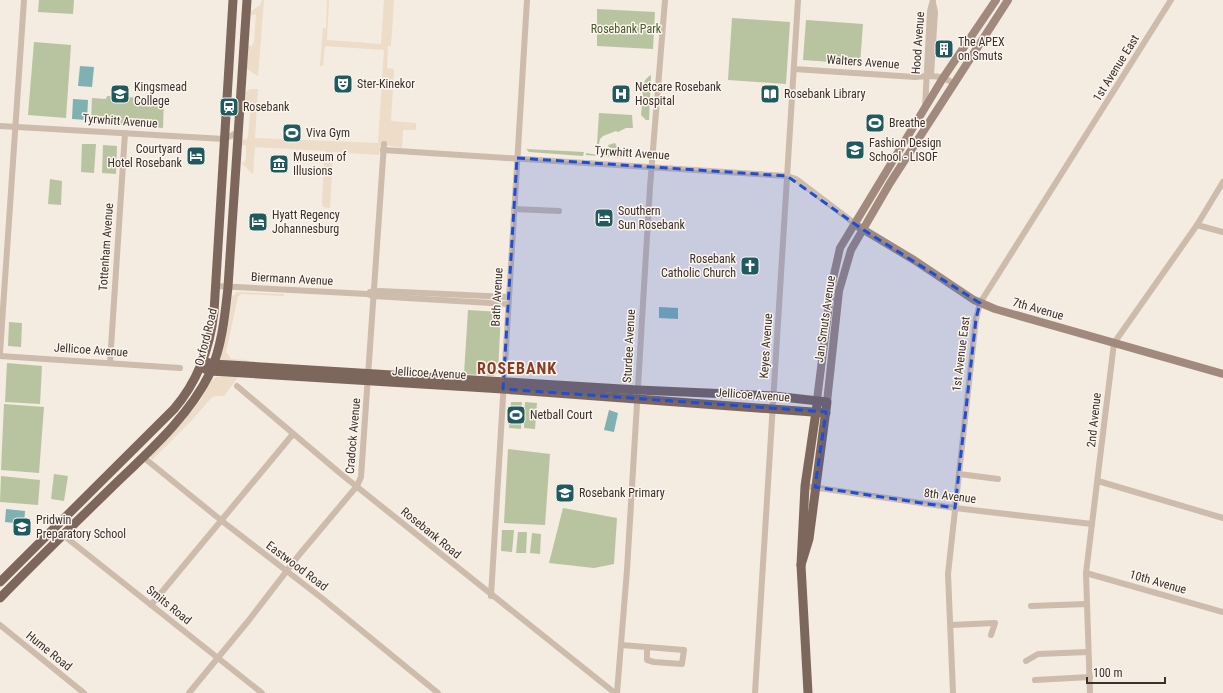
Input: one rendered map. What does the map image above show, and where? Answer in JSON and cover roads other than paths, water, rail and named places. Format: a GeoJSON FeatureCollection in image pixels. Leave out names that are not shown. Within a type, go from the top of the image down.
{"type":"FeatureCollection","features":[{"type":"Feature","properties":{"kind":"main road","name":"Oxford Road"},"geometry":{"type":"LineString","coordinates":[[0,582],[178,404],[195,379],[212,329],[234,0]]}},
{"type":"Feature","properties":{"kind":"main road","name":"Oxford Road"},"geometry":{"type":"LineString","coordinates":[[0,598],[143,457],[183,414],[204,385],[212,368],[225,316],[228,287],[247,0]]}},
{"type":"Feature","properties":{"kind":"main road","name":"Jan Smuts Avenue"},"geometry":{"type":"LineString","coordinates":[[808,693],[801,565],[810,486],[817,400],[834,273],[840,248],[944,78],[996,0]]}},
{"type":"Feature","properties":{"kind":"main road","name":"Jan Smuts Avenue"},"geometry":{"type":"LineString","coordinates":[[810,486],[826,413],[839,291],[851,250],[862,229],[953,83],[1008,0]]}},
{"type":"Feature","properties":{"kind":"main road","name":"Tyrwhitt Avenue"},"geometry":{"type":"LineString","coordinates":[[854,223],[862,229]]}},
{"type":"Feature","properties":{"kind":"main road","name":"7th Avenue"},"geometry":{"type":"LineString","coordinates":[[862,229],[914,260],[980,303],[1223,374]]}},
{"type":"Feature","properties":{"kind":"main road","name":"Jellicoe Avenue"},"geometry":{"type":"LineString","coordinates":[[201,364],[212,368],[638,394],[826,413]]}},
{"type":"Feature","properties":{"kind":"main road","name":"Jellicoe Avenue"},"geometry":{"type":"LineString","coordinates":[[638,394],[774,396],[827,402]]}},
{"type":"Feature","properties":{"kind":"main road"},"geometry":{"type":"LineString","coordinates":[[135,448],[143,457]]}},
{"type":"Feature","properties":{"kind":"main road"},"geometry":{"type":"LineString","coordinates":[[56,527],[63,535]]}},
{"type":"Feature","properties":{"kind":"street"},"geometry":{"type":"LineString","coordinates":[[0,354],[24,0]]}},
{"type":"Feature","properties":{"kind":"street","name":"Bath Avenue"},"geometry":{"type":"LineString","coordinates":[[491,596],[527,0]]}},
{"type":"Feature","properties":{"kind":"street","name":"Sturdee Avenue"},"geometry":{"type":"LineString","coordinates":[[616,693],[621,645],[652,166],[665,0]]}},
{"type":"Feature","properties":{"kind":"street","name":"Keyes Avenue"},"geometry":{"type":"LineString","coordinates":[[755,693],[798,0]]}},
{"type":"Feature","properties":{"kind":"street","name":"1st Avenue East"},"geometry":{"type":"LineString","coordinates":[[953,693],[948,574],[976,319],[980,303],[1171,0]]}},
{"type":"Feature","properties":{"kind":"street","name":"Hood Avenue"},"geometry":{"type":"LineString","coordinates":[[925,109],[929,75],[933,2]]}},
{"type":"Feature","properties":{"kind":"street","name":"Walters Avenue"},"geometry":{"type":"LineString","coordinates":[[794,69],[914,77],[929,75],[944,78],[953,83]]}},
{"type":"Feature","properties":{"kind":"street","name":"Tyrwhitt Avenue"},"geometry":{"type":"LineString","coordinates":[[0,126],[224,139],[237,133]]}},
{"type":"Feature","properties":{"kind":"street","name":"Tottenham Avenue"},"geometry":{"type":"LineString","coordinates":[[110,363],[125,133]]}},
{"type":"Feature","properties":{"kind":"street","name":"Tyrwhitt Avenue"},"geometry":{"type":"LineString","coordinates":[[384,147],[517,158],[788,176],[796,179],[854,223]]}},
{"type":"Feature","properties":{"kind":"street","name":"Cradock Avenue"},"geometry":{"type":"LineString","coordinates":[[189,693],[357,486],[363,471],[371,294],[384,147]]}},
{"type":"Feature","properties":{"kind":"street","name":"2nd Avenue"},"geometry":{"type":"LineString","coordinates":[[1090,693],[1086,573],[1114,343],[1223,182]]}},
{"type":"Feature","properties":{"kind":"street"},"geometry":{"type":"LineString","coordinates":[[514,208],[559,211]]}},
{"type":"Feature","properties":{"kind":"street"},"geometry":{"type":"LineString","coordinates":[[1196,224],[1223,232]]}},
{"type":"Feature","properties":{"kind":"street","name":"Biermann Avenue"},"geometry":{"type":"LineString","coordinates":[[216,286],[508,300]]}},
{"type":"Feature","properties":{"kind":"street","name":"Jellicoe Avenue"},"geometry":{"type":"LineString","coordinates":[[0,354],[180,368]]}},
{"type":"Feature","properties":{"kind":"street","name":"Rosebank Road"},"geometry":{"type":"LineString","coordinates":[[236,386],[491,596],[616,693]]}},
{"type":"Feature","properties":{"kind":"street"},"geometry":{"type":"LineString","coordinates":[[151,605],[293,434]]}},
{"type":"Feature","properties":{"kind":"street","name":"Eastwood Road"},"geometry":{"type":"LineString","coordinates":[[143,457],[286,572],[323,599],[438,693]]}},
{"type":"Feature","properties":{"kind":"street"},"geometry":{"type":"LineString","coordinates":[[959,474],[998,479]]}},
{"type":"Feature","properties":{"kind":"street"},"geometry":{"type":"LineString","coordinates":[[1098,481],[1223,518]]}},
{"type":"Feature","properties":{"kind":"street","name":"8th Avenue"},"geometry":{"type":"LineString","coordinates":[[810,486],[956,508],[1092,524]]}},
{"type":"Feature","properties":{"kind":"street","name":"Smits Road"},"geometry":{"type":"LineString","coordinates":[[63,535],[262,693]]}},
{"type":"Feature","properties":{"kind":"street","name":"10th Avenue"},"geometry":{"type":"LineString","coordinates":[[1086,573],[1223,612]]}},
{"type":"Feature","properties":{"kind":"street"},"geometry":{"type":"LineString","coordinates":[[1031,606],[1087,604]]}},
{"type":"Feature","properties":{"kind":"street"},"geometry":{"type":"LineString","coordinates":[[951,625],[995,623],[991,635]]}},
{"type":"Feature","properties":{"kind":"street","name":"Hume Road"},"geometry":{"type":"LineString","coordinates":[[0,625],[84,693]]}},
{"type":"Feature","properties":{"kind":"street"},"geometry":{"type":"LineString","coordinates":[[621,645],[647,647],[684,650],[684,661],[682,664],[647,660],[647,647]]}},
{"type":"Feature","properties":{"kind":"street"},"geometry":{"type":"LineString","coordinates":[[1026,661],[1038,654],[1088,652]]}},
{"type":"Feature","properties":{"kind":"street"},"geometry":{"type":"LineString","coordinates":[[1035,680],[1090,677]]}},
{"type":"Feature","properties":{"kind":"water"},"geometry":{"type":"Polygon","coordinates":[[[80,66],[94,67],[92,87],[78,86],[80,66]]]}},
{"type":"Feature","properties":{"kind":"water"},"geometry":{"type":"Polygon","coordinates":[[[73,99],[88,100],[87,120],[72,119],[73,99]]]}},
{"type":"Feature","properties":{"kind":"water"},"geometry":{"type":"Polygon","coordinates":[[[659,307],[678,308],[678,319],[659,318],[659,307]]]}},
{"type":"Feature","properties":{"kind":"water"},"geometry":{"type":"Polygon","coordinates":[[[609,410],[618,413],[614,432],[604,430],[609,410]]]}},
{"type":"Feature","properties":{"kind":"water"},"geometry":{"type":"Polygon","coordinates":[[[6,509],[25,511],[24,524],[5,522],[6,509]]]}},
{"type":"Feature","properties":{"kind":"place","name":"The APEX on Smuts"},"geometry":{"type":"Point","coordinates":[944,49]}},
{"type":"Feature","properties":{"kind":"place","name":"Ster-Kinekor"},"geometry":{"type":"Point","coordinates":[343,84]}},
{"type":"Feature","properties":{"kind":"place","name":"Kingsmead College"},"geometry":{"type":"Point","coordinates":[120,94]}},
{"type":"Feature","properties":{"kind":"place","name":"Netcare Rosebank Hospital"},"geometry":{"type":"Point","coordinates":[621,94]}},
{"type":"Feature","properties":{"kind":"place","name":"Rosebank Library"},"geometry":{"type":"Point","coordinates":[770,94]}},
{"type":"Feature","properties":{"kind":"place","name":"Rosebank"},"geometry":{"type":"Point","coordinates":[229,107]}},
{"type":"Feature","properties":{"kind":"place","name":"Breathe"},"geometry":{"type":"Point","coordinates":[875,123]}},
{"type":"Feature","properties":{"kind":"place","name":"Viva Gym"},"geometry":{"type":"Point","coordinates":[292,133]}},
{"type":"Feature","properties":{"kind":"place","name":"Fashion Design School - LISOF"},"geometry":{"type":"Point","coordinates":[855,150]}},
{"type":"Feature","properties":{"kind":"place","name":"Courtyard Hotel Rosebank"},"geometry":{"type":"Point","coordinates":[196,156]}},
{"type":"Feature","properties":{"kind":"place","name":"Museum of Illusions"},"geometry":{"type":"Point","coordinates":[279,164]}},
{"type":"Feature","properties":{"kind":"place","name":"Southern Sun Rosebank"},"geometry":{"type":"Point","coordinates":[604,218]}},
{"type":"Feature","properties":{"kind":"place","name":"Hyatt Regency Johannesburg"},"geometry":{"type":"Point","coordinates":[258,222]}},
{"type":"Feature","properties":{"kind":"place","name":"Rosebank Catholic Church"},"geometry":{"type":"Point","coordinates":[750,266]}},
{"type":"Feature","properties":{"kind":"place","name":"Netball Court"},"geometry":{"type":"Point","coordinates":[516,415]}},
{"type":"Feature","properties":{"kind":"place","name":"Rosebank Primary"},"geometry":{"type":"Point","coordinates":[565,493]}},
{"type":"Feature","properties":{"kind":"place","name":"Pridwin Preparatory School"},"geometry":{"type":"Point","coordinates":[22,527]}},
{"type":"Feature","properties":{"kind":"district","name":"ROSEBANK"},"geometry":{"type":"Point","coordinates":[517,368]}},
{"type":"Feature","properties":{"kind":"park label","name":"Rosebank Park"},"geometry":{"type":"Point","coordinates":[626,29]}}]}
